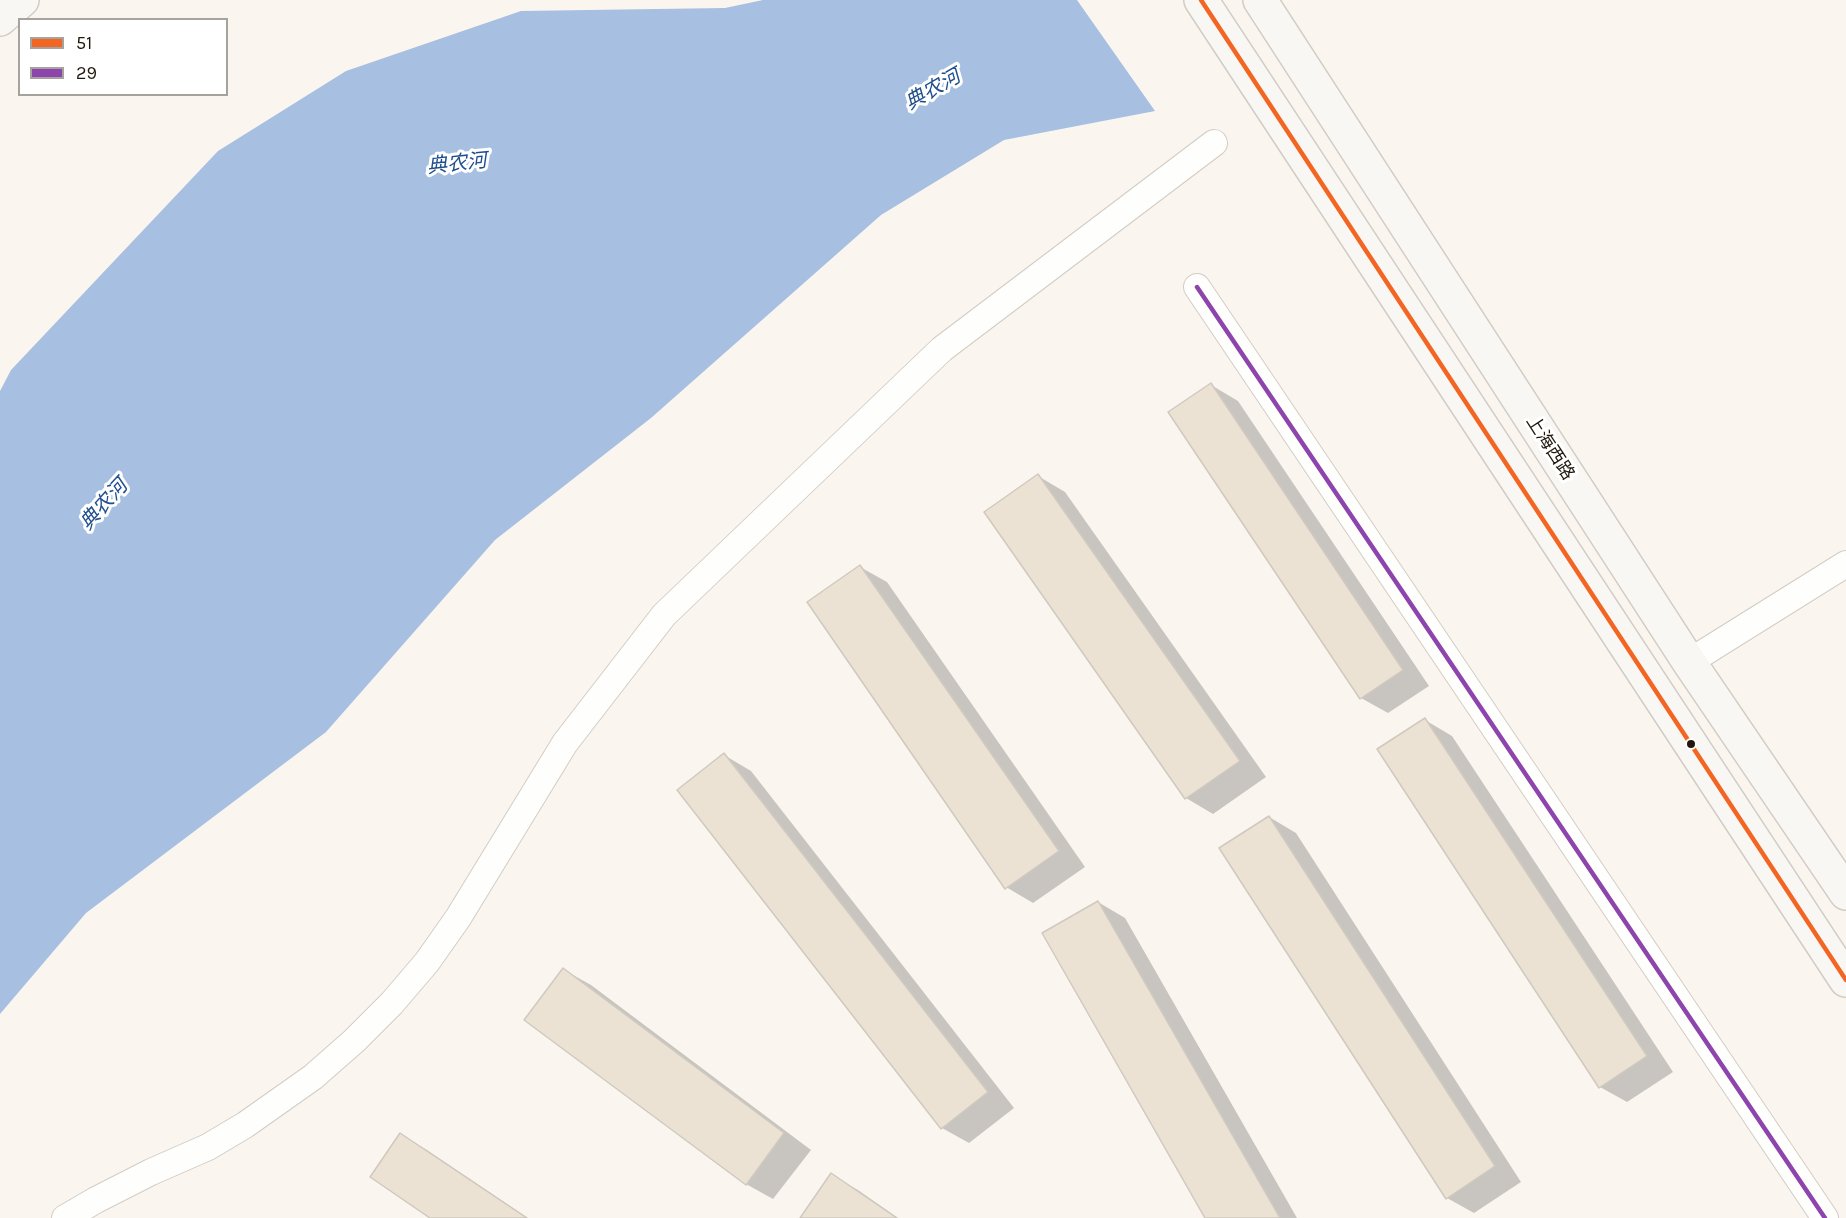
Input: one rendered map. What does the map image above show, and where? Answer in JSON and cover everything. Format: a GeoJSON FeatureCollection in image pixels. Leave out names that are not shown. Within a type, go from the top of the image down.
{"type":"FeatureCollection","features":[{"type":"Feature","properties":{"kind":"main road"},"geometry":{"type":"LineString","coordinates":[[0,19],[22,0]]}},
{"type":"Feature","properties":{"kind":"main road"},"geometry":{"type":"LineString","coordinates":[[1201,0],[1846,980]]}},
{"type":"Feature","properties":{"kind":"main road","name":"上海西路"},"geometry":{"type":"LineString","coordinates":[[1260,0],[1689,662],[1846,893]]}},
{"type":"Feature","properties":{"kind":"street"},"geometry":{"type":"LineString","coordinates":[[65,1218],[151,1172],[208,1147],[245,1125],[313,1077],[354,1041],[392,1003],[427,962],[458,918],[565,743],[664,615],[942,349],[1214,143]]}},
{"type":"Feature","properties":{"kind":"street"},"geometry":{"type":"LineString","coordinates":[[1197,287],[1825,1218]]}},
{"type":"Feature","properties":{"kind":"street"},"geometry":{"type":"LineString","coordinates":[[1689,662],[1846,564]]}},
{"type":"Feature","properties":{"kind":"water","name":"典农河"},"geometry":{"type":"Polygon","coordinates":[[[763,0],[1077,0],[1155,111],[1004,140],[881,215],[651,418],[495,540],[326,732],[86,913],[0,1014],[0,391],[11,370],[218,151],[346,71],[521,11],[725,8],[763,0]]]}},
{"type":"Feature","properties":{"kind":"building"},"geometry":{"type":"Polygon","coordinates":[[[1211,383],[1403,670],[1360,699],[1168,412],[1211,383]]]}},
{"type":"Feature","properties":{"kind":"building"},"geometry":{"type":"Polygon","coordinates":[[[1038,474],[1240,761],[1185,799],[984,512],[1038,474]]]}},
{"type":"Feature","properties":{"kind":"building"},"geometry":{"type":"Polygon","coordinates":[[[860,565],[1059,851],[1005,889],[807,602],[860,565]]]}},
{"type":"Feature","properties":{"kind":"building"},"geometry":{"type":"Polygon","coordinates":[[[1425,718],[1647,1056],[1599,1088],[1377,749],[1425,718]]]}},
{"type":"Feature","properties":{"kind":"building"},"geometry":{"type":"Polygon","coordinates":[[[724,753],[988,1092],[941,1129],[677,790],[724,753]]]}},
{"type":"Feature","properties":{"kind":"building"},"geometry":{"type":"Polygon","coordinates":[[[1269,816],[1495,1166],[1446,1199],[1219,848],[1269,816]]]}},
{"type":"Feature","properties":{"kind":"building"},"geometry":{"type":"Polygon","coordinates":[[[1098,901],[1280,1218],[1205,1218],[1042,933],[1098,901]]]}},
{"type":"Feature","properties":{"kind":"building"},"geometry":{"type":"Polygon","coordinates":[[[563,968],[784,1133],[746,1185],[524,1020],[563,968]]]}},
{"type":"Feature","properties":{"kind":"building"},"geometry":{"type":"Polygon","coordinates":[[[400,1133],[527,1218],[430,1218],[370,1177],[400,1133]]]}},
{"type":"Feature","properties":{"kind":"building"},"geometry":{"type":"Polygon","coordinates":[[[831,1173],[897,1218],[800,1218],[831,1173]]]}},
{"type":"Feature","properties":{"kind":"transit line","name":"51"},"geometry":{"type":"LineString","coordinates":[[1201,0],[1846,980]]}},
{"type":"Feature","properties":{"kind":"transit line","name":"29"},"geometry":{"type":"LineString","coordinates":[[1197,287],[1825,1218]]}}]}
